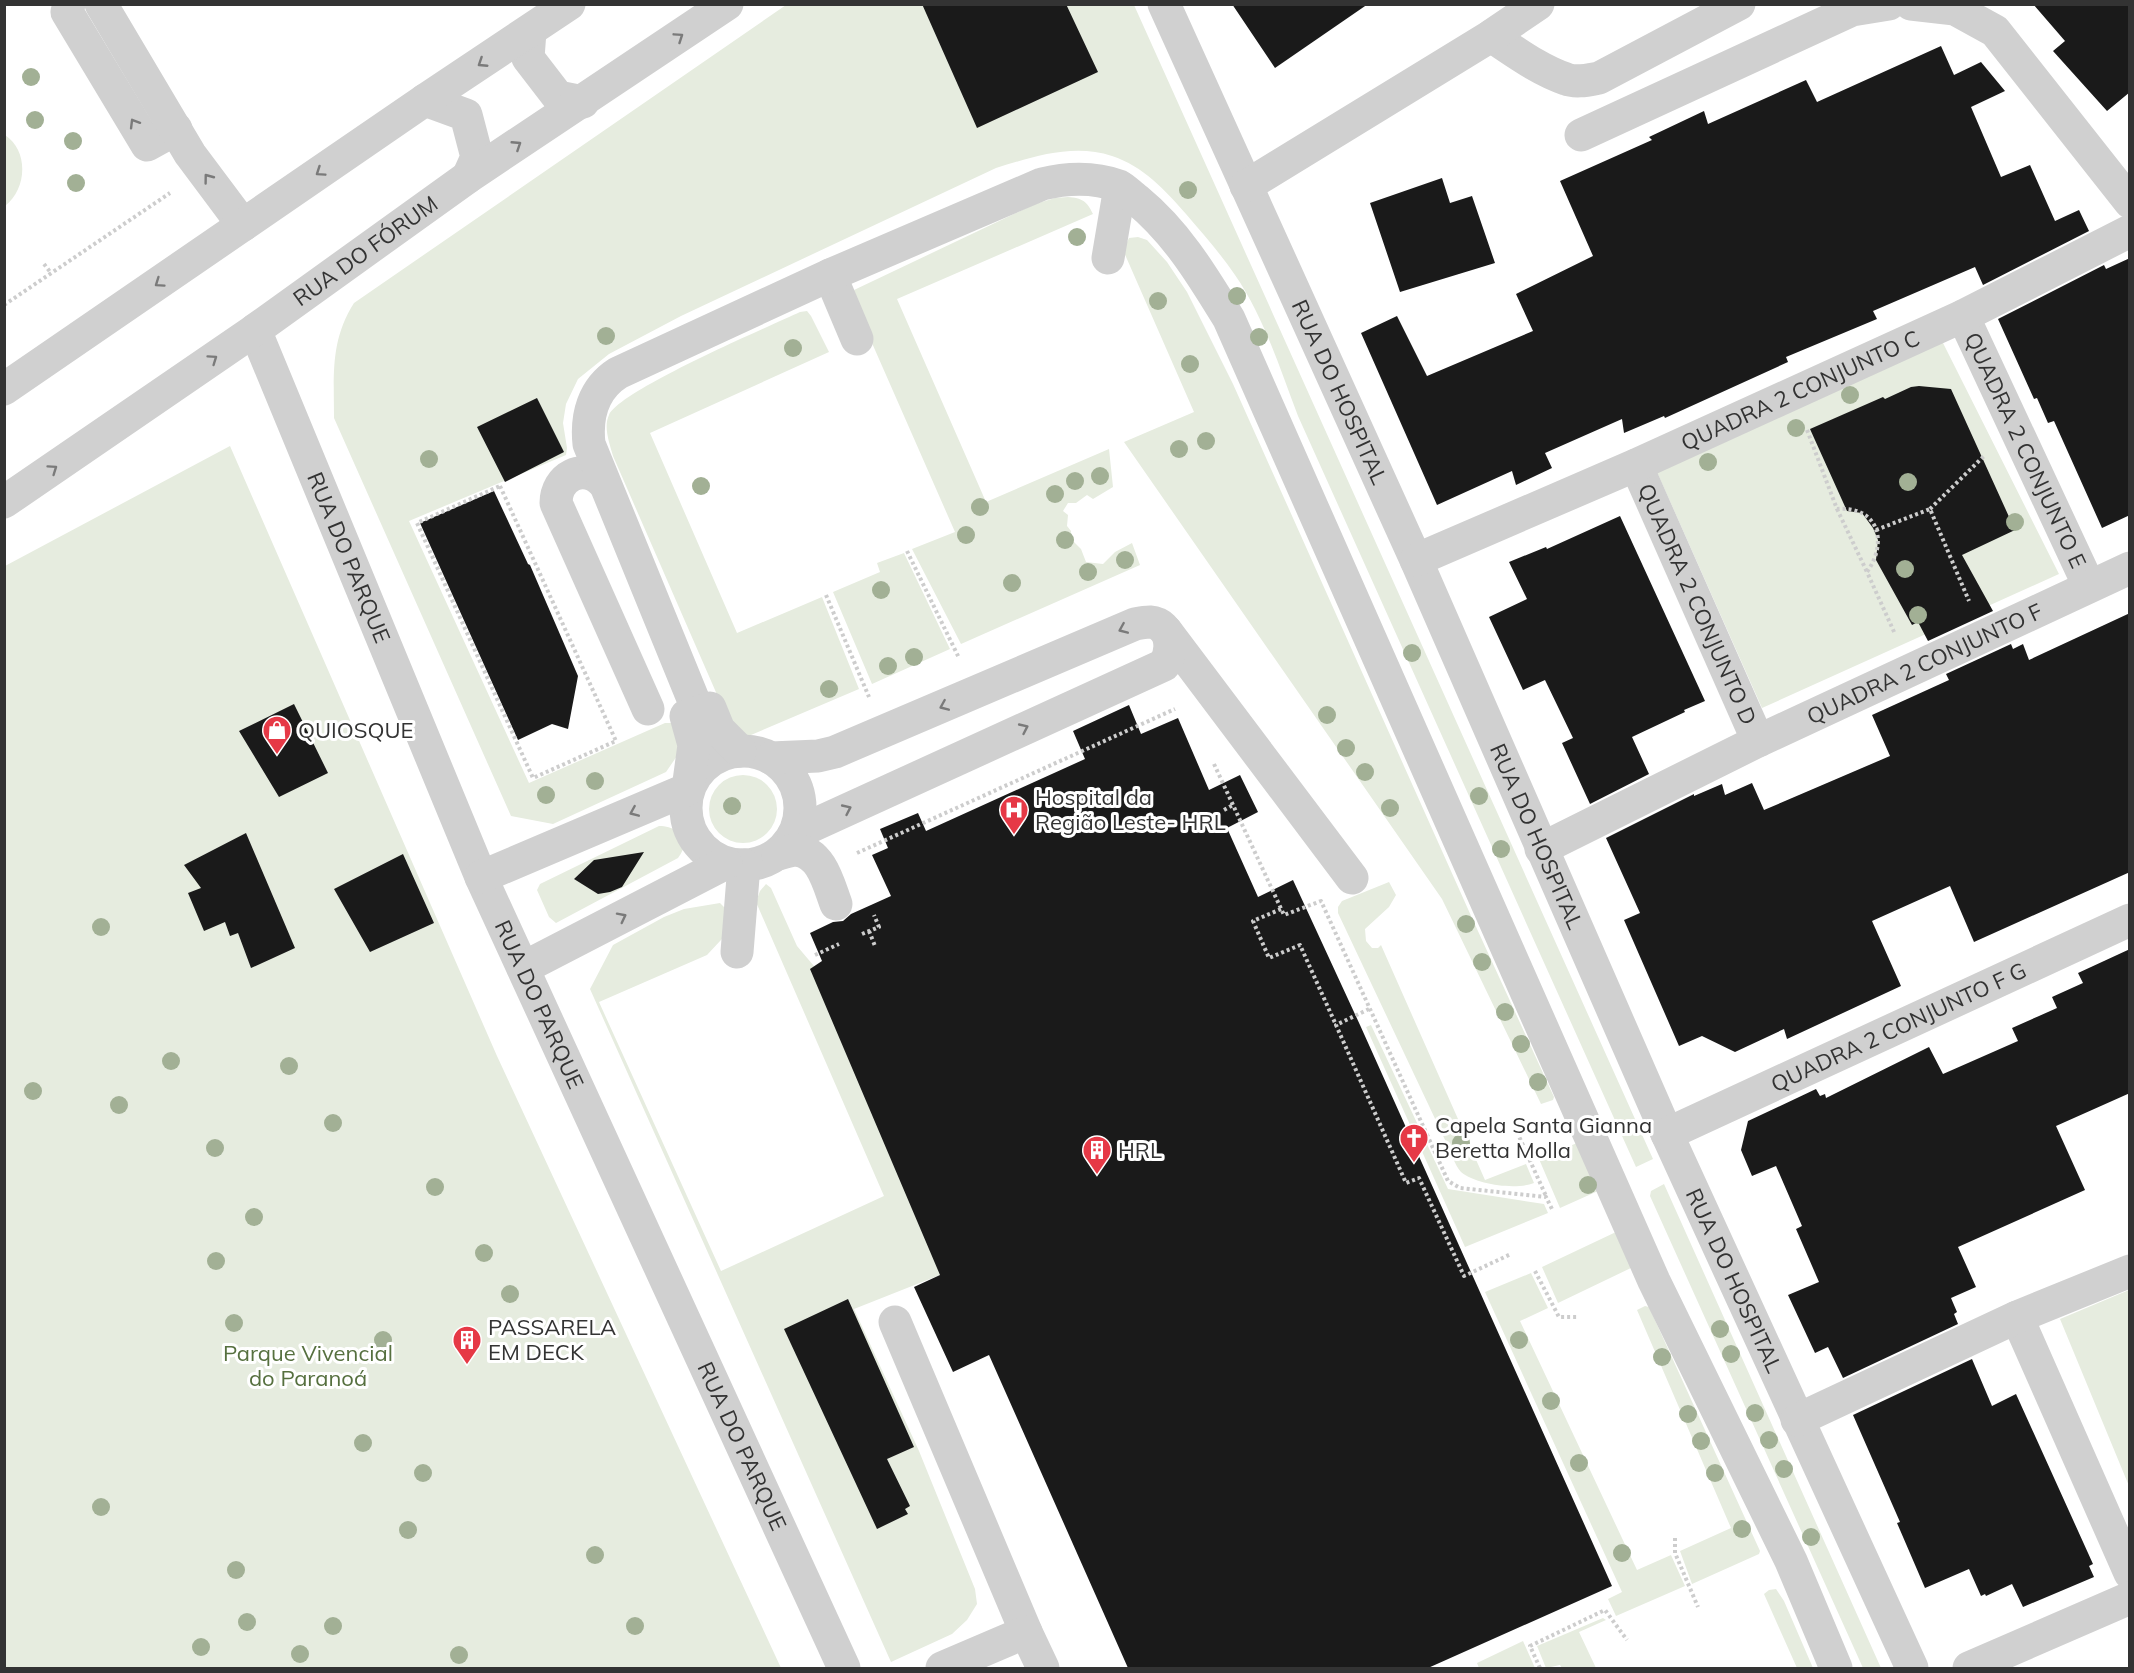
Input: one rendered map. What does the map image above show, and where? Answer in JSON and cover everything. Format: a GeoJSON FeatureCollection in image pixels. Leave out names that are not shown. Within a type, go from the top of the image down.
{"type":"FeatureCollection","features":[{"type":"Feature","properties":{"kind":"street"},"geometry":{"type":"LineString","coordinates":[[69,4],[67,12],[147,145],[176,129]]}},
{"type":"Feature","properties":{"kind":"street"},"geometry":{"type":"LineString","coordinates":[[101,4],[202,171],[243,225]]}},
{"type":"Feature","properties":{"kind":"street"},"geometry":{"type":"LineString","coordinates":[[4,390],[425,100],[569,4]]}},
{"type":"Feature","properties":{"kind":"street","name":"RUA DO FÓRUM"},"geometry":{"type":"LineString","coordinates":[[4,502],[255,330],[468,177],[727,4]]}},
{"type":"Feature","properties":{"kind":"street","name":"RUA DO HOSPITAL"},"geometry":{"type":"LineString","coordinates":[[1164,4],[1416,560],[1667,1134],[1912,1668]]}},
{"type":"Feature","properties":{"kind":"street"},"geometry":{"type":"LineString","coordinates":[[1246,186],[1491,36],[1538,4]]}},
{"type":"Feature","properties":{"kind":"street"},"geometry":{"type":"LineString","coordinates":[[1491,36],[1567,80],[1582,81],[1599,78],[1739,4]]}},
{"type":"Feature","properties":{"kind":"street"},"geometry":{"type":"LineString","coordinates":[[1581,135],[1852,10],[1889,4]]}},
{"type":"Feature","properties":{"kind":"street"},"geometry":{"type":"LineString","coordinates":[[1911,4],[1955,9],[1995,31],[2130,202]]}},
{"type":"Feature","properties":{"kind":"street"},"geometry":{"type":"LineString","coordinates":[[530,32],[528,58],[558,97],[583,102]]}},
{"type":"Feature","properties":{"kind":"street"},"geometry":{"type":"LineString","coordinates":[[425,100],[466,115],[477,157],[468,177]]}},
{"type":"Feature","properties":{"kind":"street"},"geometry":{"type":"LineString","coordinates":[[698,711],[592,454],[587,433],[588,418],[607,380],[830,275],[1042,183],[1060,179],[1087,179],[1120,187],[1155,215],[1190,255],[1229,319],[1654,1281],[1791,1562],[1836,1668]]}},
{"type":"Feature","properties":{"kind":"street"},"geometry":{"type":"LineString","coordinates":[[1108,258],[1120,187]]}},
{"type":"Feature","properties":{"kind":"street","name":"QUADRA 2 CONJUNTO C"},"geometry":{"type":"LineString","coordinates":[[1416,560],[1636,465],[1963,316],[2130,231]]}},
{"type":"Feature","properties":{"kind":"street"},"geometry":{"type":"LineString","coordinates":[[830,275],[857,339]]}},
{"type":"Feature","properties":{"kind":"street","name":"QUADRA 2 CONJUNTO E"},"geometry":{"type":"LineString","coordinates":[[1963,316],[2089,586]]}},
{"type":"Feature","properties":{"kind":"street","name":"RUA DO PARQUE"},"geometry":{"type":"LineString","coordinates":[[255,330],[481,878],[844,1668]]}},
{"type":"Feature","properties":{"kind":"street","name":"QUADRA 2 CONJUNTO D"},"geometry":{"type":"LineString","coordinates":[[1636,465],[1758,741]]}},
{"type":"Feature","properties":{"kind":"street"},"geometry":{"type":"LineString","coordinates":[[603,482],[588,472],[580,473],[561,483],[556,491],[556,503],[648,709]]}},
{"type":"Feature","properties":{"kind":"street","name":"QUADRA 2 CONJUNTO F"},"geometry":{"type":"LineString","coordinates":[[1541,849],[1758,741],[2130,568]]}},
{"type":"Feature","properties":{"kind":"street"},"geometry":{"type":"LineString","coordinates":[[771,758],[818,756],[835,752],[1135,624],[1153,622],[1166,631],[1352,878]]}},
{"type":"Feature","properties":{"kind":"street"},"geometry":{"type":"LineString","coordinates":[[740,751],[719,730],[710,708],[686,716],[694,745],[685,809],[688,826],[696,843],[710,855],[735,864],[762,863],[786,844],[1164,665],[1171,649],[1166,631]]}},
{"type":"Feature","properties":{"kind":"street"},"geometry":{"type":"LineString","coordinates":[[481,878],[688,789],[698,771],[713,758],[740,751],[752,751],[771,758],[786,770],[797,787],[801,806],[798,824],[786,844]]}},
{"type":"Feature","properties":{"kind":"street"},"geometry":{"type":"LineString","coordinates":[[786,844],[808,854],[824,870],[836,904]]}},
{"type":"Feature","properties":{"kind":"street"},"geometry":{"type":"LineString","coordinates":[[735,864],[737,952]]}},
{"type":"Feature","properties":{"kind":"street"},"geometry":{"type":"LineString","coordinates":[[523,968],[735,864]]}},
{"type":"Feature","properties":{"kind":"street","name":"QUADRA 2 CONJUNTO F G"},"geometry":{"type":"LineString","coordinates":[[1667,1134],[2130,920]]}},
{"type":"Feature","properties":{"kind":"street"},"geometry":{"type":"LineString","coordinates":[[1797,1420],[2017,1317],[2130,1271]]}},
{"type":"Feature","properties":{"kind":"street"},"geometry":{"type":"LineString","coordinates":[[2017,1317],[2130,1573]]}},
{"type":"Feature","properties":{"kind":"street"},"geometry":{"type":"LineString","coordinates":[[895,1322],[1043,1668]]}},
{"type":"Feature","properties":{"kind":"street"},"geometry":{"type":"LineString","coordinates":[[1969,1668],[2130,1598]]}},
{"type":"Feature","properties":{"kind":"street"},"geometry":{"type":"LineString","coordinates":[[942,1668],[1026,1632]]}},
{"type":"Feature","properties":{"kind":"path"},"geometry":{"type":"LineString","coordinates":[[4,305],[202,171]]}},
{"type":"Feature","properties":{"kind":"path"},"geometry":{"type":"LineString","coordinates":[[44,264],[51,273]]}},
{"type":"Feature","properties":{"kind":"path"},"geometry":{"type":"LineString","coordinates":[[1804,424],[1837,509],[1898,640]]}},
{"type":"Feature","properties":{"kind":"path"},"geometry":{"type":"LineString","coordinates":[[1876,530],[1930,509],[1990,450]]}},
{"type":"Feature","properties":{"kind":"path"},"geometry":{"type":"LineString","coordinates":[[500,486],[616,741],[533,778],[417,523],[500,486]]}},
{"type":"Feature","properties":{"kind":"path"},"geometry":{"type":"LineString","coordinates":[[1837,509],[1845,508],[1862,512],[1874,523],[1879,547],[1867,573]]}},
{"type":"Feature","properties":{"kind":"path"},"geometry":{"type":"LineString","coordinates":[[1930,509],[1965,593]]}},
{"type":"Feature","properties":{"kind":"path"},"geometry":{"type":"LineString","coordinates":[[908,551],[975,692]]}},
{"type":"Feature","properties":{"kind":"path"},"geometry":{"type":"LineString","coordinates":[[826,595],[884,731]]}},
{"type":"Feature","properties":{"kind":"path"},"geometry":{"type":"LineString","coordinates":[[848,857],[1176,708]]}},
{"type":"Feature","properties":{"kind":"path"},"geometry":{"type":"LineString","coordinates":[[1210,754],[1284,915],[1321,901],[1448,1181],[1461,1188],[1546,1197]]}},
{"type":"Feature","properties":{"kind":"path"},"geometry":{"type":"LineString","coordinates":[[1224,810],[1233,805]]}},
{"type":"Feature","properties":{"kind":"path"},"geometry":{"type":"LineString","coordinates":[[854,937],[879,927],[870,907]]}},
{"type":"Feature","properties":{"kind":"path"},"geometry":{"type":"LineString","coordinates":[[1281,909],[1253,921],[1269,958],[1300,945],[1406,1183],[1419,1178],[1464,1276],[1511,1254]]}},
{"type":"Feature","properties":{"kind":"path"},"geometry":{"type":"LineString","coordinates":[[869,932],[875,946]]}},
{"type":"Feature","properties":{"kind":"path"},"geometry":{"type":"LineString","coordinates":[[815,955],[844,942]]}},
{"type":"Feature","properties":{"kind":"path"},"geometry":{"type":"LineString","coordinates":[[1335,1025],[1370,1009]]}},
{"type":"Feature","properties":{"kind":"path"},"geometry":{"type":"LineString","coordinates":[[1517,1132],[1553,1211]]}},
{"type":"Feature","properties":{"kind":"path"},"geometry":{"type":"LineString","coordinates":[[1535,1271],[1559,1317],[1579,1317]]}},
{"type":"Feature","properties":{"kind":"path"},"geometry":{"type":"LineString","coordinates":[[1675,1538],[1675,1553],[1698,1607]]}},
{"type":"Feature","properties":{"kind":"path"},"geometry":{"type":"LineString","coordinates":[[1539,1668],[1530,1646],[1605,1610],[1627,1640]]}},
{"type":"Feature","properties":{"kind":"green space"},"geometry":{"type":"Polygon","coordinates":[[[786,5],[1134,5],[1653,1159],[1636,1167],[1298,416],[1255,308],[1223,259],[1170,196],[1144,172],[1112,156],[1097,152],[1068,151],[1038,156],[996,168],[681,316],[609,354],[578,379],[566,404],[563,423],[566,455],[409,521],[529,783],[665,723],[674,723],[680,732],[677,756],[666,772],[553,824],[511,816],[334,418],[335,359],[341,331],[354,303],[786,5]]]}},
{"type":"Feature","properties":{"kind":"green space"},"geometry":{"type":"Polygon","coordinates":[[[5,135],[18,150],[22,170],[18,190],[5,206],[5,135]]]}},
{"type":"Feature","properties":{"kind":"green space"},"geometry":{"type":"Polygon","coordinates":[[[1068,197],[1084,201],[1093,214],[897,299],[986,502],[1109,449],[1113,487],[1093,499],[1087,495],[1076,503],[1068,503],[1063,511],[1068,515],[1067,526],[1071,531],[1071,539],[1081,549],[1086,562],[1103,564],[1115,552],[1132,543],[1140,565],[961,644],[912,549],[955,532],[868,334],[854,290],[1035,204],[1068,197]]]}},
{"type":"Feature","properties":{"kind":"green space"},"geometry":{"type":"Polygon","coordinates":[[[1138,237],[1147,240],[1167,262],[1187,292],[1233,384],[1554,1097],[1553,1100],[1541,1104],[1442,899],[1124,442],[1194,412],[1123,250],[1129,238],[1138,237]]]}},
{"type":"Feature","properties":{"kind":"green space"},"geometry":{"type":"Polygon","coordinates":[[[807,311],[829,352],[650,433],[737,633],[822,597],[859,689],[751,735],[745,735],[732,729],[613,456],[607,420],[619,404],[666,375],[758,331],[807,311]]]}},
{"type":"Feature","properties":{"kind":"green space"},"geometry":{"type":"Polygon","coordinates":[[[1942,341],[2059,574],[1762,708],[1657,472],[1942,341]]]}},
{"type":"Feature","properties":{"kind":"green space","name":"Parque Vivencial do Paranoá"},"geometry":{"type":"Polygon","coordinates":[[[230,446],[497,1056],[781,1668],[5,1668],[5,566],[230,446]]]}},
{"type":"Feature","properties":{"kind":"green space"},"geometry":{"type":"Polygon","coordinates":[[[904,553],[950,649],[872,684],[833,592],[880,572],[877,563],[904,553]]]}},
{"type":"Feature","properties":{"kind":"green space"},"geometry":{"type":"Polygon","coordinates":[[[743,775],[756,778],[767,785],[774,796],[777,809],[774,822],[767,833],[756,840],[743,843],[730,840],[719,833],[712,822],[709,809],[712,796],[719,785],[730,778],[743,775]]]}},
{"type":"Feature","properties":{"kind":"green space"},"geometry":{"type":"Polygon","coordinates":[[[659,826],[672,828],[681,835],[684,845],[678,858],[556,923],[549,917],[537,890],[540,884],[659,826]]]}},
{"type":"Feature","properties":{"kind":"green space"},"geometry":{"type":"Polygon","coordinates":[[[1389,882],[1396,895],[1389,907],[1365,929],[1366,941],[1372,948],[1378,948],[1381,945],[1485,1180],[1526,1164],[1534,1183],[1507,1186],[1486,1183],[1461,1172],[1455,1162],[1338,913],[1338,907],[1342,901],[1389,882]]]}},
{"type":"Feature","properties":{"kind":"green space"},"geometry":{"type":"Polygon","coordinates":[[[766,884],[771,888],[797,946],[819,972],[955,1269],[854,1309],[919,1451],[975,1589],[977,1604],[967,1620],[952,1634],[891,1662],[590,989],[613,945],[664,917],[684,909],[720,903],[726,909],[734,926],[707,955],[599,1002],[721,1271],[884,1196],[756,902],[760,891],[766,884]]]}},
{"type":"Feature","properties":{"kind":"green space"},"geometry":{"type":"Polygon","coordinates":[[[1371,1025],[1448,1189],[1544,1204],[1548,1213],[1465,1247],[1366,1027],[1371,1025]]]}},
{"type":"Feature","properties":{"kind":"green space"},"geometry":{"type":"Polygon","coordinates":[[[1577,1143],[1598,1191],[1560,1208],[1539,1159],[1577,1143]]]}},
{"type":"Feature","properties":{"kind":"green space"},"geometry":{"type":"Polygon","coordinates":[[[1664,1184],[1881,1668],[1863,1668],[1650,1196],[1651,1191],[1664,1184]]]}},
{"type":"Feature","properties":{"kind":"green space"},"geometry":{"type":"Polygon","coordinates":[[[1616,1232],[1633,1267],[1558,1303],[1542,1267],[1616,1232]]]}},
{"type":"Feature","properties":{"kind":"green space"},"geometry":{"type":"Polygon","coordinates":[[[1531,1273],[1548,1308],[1520,1321],[1637,1570],[1671,1555],[1685,1586],[1616,1616],[1608,1599],[1622,1592],[1485,1292],[1531,1273]]]}},
{"type":"Feature","properties":{"kind":"green space"},"geometry":{"type":"Polygon","coordinates":[[[2129,1290],[2129,1486],[2060,1319],[2129,1290]]]}},
{"type":"Feature","properties":{"kind":"green space"},"geometry":{"type":"Polygon","coordinates":[[[1645,1306],[1649,1307],[1760,1551],[1759,1554],[1692,1584],[1680,1551],[1731,1528],[1637,1310],[1645,1306]]]}},
{"type":"Feature","properties":{"kind":"green space"},"geometry":{"type":"Polygon","coordinates":[[[1776,1589],[1784,1601],[1813,1668],[1797,1668],[1764,1594],[1776,1589]]]}},
{"type":"Feature","properties":{"kind":"green space"},"geometry":{"type":"Polygon","coordinates":[[[1603,1618],[1606,1620],[1579,1632],[1596,1668],[1562,1668],[1560,1665],[1546,1668],[1537,1646],[1603,1618]]]}},
{"type":"Feature","properties":{"kind":"green space"},"geometry":{"type":"Polygon","coordinates":[[[1523,1641],[1535,1668],[1479,1668],[1477,1663],[1523,1641]]]}},
{"type":"Feature","properties":{"kind":"building"},"geometry":{"type":"Polygon","coordinates":[[[922,4],[1066,4],[1098,72],[977,128],[922,4]]]}},
{"type":"Feature","properties":{"kind":"building"},"geometry":{"type":"Polygon","coordinates":[[[1232,4],[1368,4],[1275,68],[1232,4]]]}},
{"type":"Feature","properties":{"kind":"building"},"geometry":{"type":"Polygon","coordinates":[[[2033,4],[2130,4],[2130,92],[2107,111],[2053,51],[2065,41],[2033,4]]]}},
{"type":"Feature","properties":{"kind":"building"},"geometry":{"type":"Polygon","coordinates":[[[1941,46],[1954,75],[1981,62],[2005,91],[1971,107],[2001,177],[2030,165],[2055,221],[2079,210],[2089,231],[1983,285],[1975,267],[1873,311],[1877,319],[1786,357],[1788,362],[1665,418],[1664,416],[1624,433],[1622,419],[1545,453],[1552,468],[1516,485],[1512,471],[1437,505],[1361,333],[1397,316],[1427,376],[1533,331],[1516,294],[1593,256],[1560,181],[1652,140],[1649,137],[1704,111],[1708,124],[1806,80],[1817,102],[1941,46]]]}},
{"type":"Feature","properties":{"kind":"building"},"geometry":{"type":"Polygon","coordinates":[[[1442,178],[1450,203],[1472,196],[1495,263],[1400,292],[1370,203],[1442,178]]]}},
{"type":"Feature","properties":{"kind":"building"},"geometry":{"type":"Polygon","coordinates":[[[2130,258],[2130,515],[2102,528],[2054,421],[2048,423],[2037,398],[2034,399],[1998,319],[2104,265],[2106,269],[2130,258]]]}},
{"type":"Feature","properties":{"kind":"building"},"geometry":{"type":"Polygon","coordinates":[[[1911,387],[1951,389],[2015,530],[1962,555],[1993,611],[1928,641],[1918,622],[1912,625],[1876,560],[1878,540],[1873,528],[1862,513],[1847,511],[1810,429],[1883,397],[1885,399],[1911,387]]]}},
{"type":"Feature","properties":{"kind":"building"},"geometry":{"type":"Polygon","coordinates":[[[537,398],[564,452],[505,482],[477,427],[537,398]]]}},
{"type":"Feature","properties":{"kind":"building"},"geometry":{"type":"Polygon","coordinates":[[[494,491],[530,565],[578,676],[568,729],[552,724],[518,740],[420,523],[494,491]]]}},
{"type":"Feature","properties":{"kind":"building"},"geometry":{"type":"Polygon","coordinates":[[[1620,516],[1705,701],[1632,737],[1649,774],[1590,804],[1562,743],[1573,738],[1545,680],[1523,690],[1489,617],[1527,599],[1509,562],[1546,547],[1547,549],[1620,516]]]}},
{"type":"Feature","properties":{"kind":"building"},"geometry":{"type":"Polygon","coordinates":[[[2130,613],[2130,872],[1974,942],[1950,886],[1872,921],[1901,986],[1787,1039],[1784,1029],[1735,1052],[1702,1036],[1679,1046],[1624,920],[1640,913],[1606,838],[1694,794],[1694,796],[1722,784],[1725,795],[1752,783],[1764,810],[1890,756],[1872,715],[1949,680],[1946,674],[2011,644],[2013,649],[2023,644],[2029,660],[2130,613]]]}},
{"type":"Feature","properties":{"kind":"building","name":"QUIOSQUE"},"geometry":{"type":"Polygon","coordinates":[[[294,704],[328,773],[279,797],[239,731],[294,704]]]}},
{"type":"Feature","properties":{"kind":"building","name":"HRL"},"geometry":{"type":"Polygon","coordinates":[[[1129,705],[1141,734],[1178,718],[1209,790],[1240,775],[1258,812],[1227,828],[1258,897],[1293,880],[1612,1586],[1428,1668],[1128,1668],[989,1355],[953,1372],[914,1287],[940,1275],[810,969],[822,961],[810,933],[833,922],[843,921],[851,914],[891,896],[872,855],[888,848],[880,829],[918,813],[926,831],[1085,759],[1073,731],[1129,705]]]}},
{"type":"Feature","properties":{"kind":"building"},"geometry":{"type":"Polygon","coordinates":[[[246,833],[295,948],[251,968],[238,933],[230,936],[225,922],[204,931],[188,893],[201,888],[184,865],[246,833]]]}},
{"type":"Feature","properties":{"kind":"building"},"geometry":{"type":"Polygon","coordinates":[[[644,852],[622,887],[610,892],[598,894],[574,879],[594,860],[644,852]]]}},
{"type":"Feature","properties":{"kind":"building"},"geometry":{"type":"Polygon","coordinates":[[[403,854],[434,923],[370,952],[334,889],[403,854]]]}},
{"type":"Feature","properties":{"kind":"building"},"geometry":{"type":"Polygon","coordinates":[[[2130,949],[2130,1093],[2056,1126],[2085,1190],[1958,1247],[1976,1287],[1951,1298],[1957,1312],[1954,1314],[1958,1324],[1843,1378],[1828,1347],[1815,1353],[1788,1295],[1819,1282],[1796,1229],[1802,1226],[1776,1166],[1752,1176],[1741,1150],[1748,1121],[1816,1089],[1820,1096],[1825,1094],[1826,1098],[1929,1047],[1943,1074],[2018,1041],[2012,1028],[2057,1008],[2052,997],[2083,983],[2078,973],[2130,949]]]}},
{"type":"Feature","properties":{"kind":"building"},"geometry":{"type":"Polygon","coordinates":[[[848,1299],[914,1447],[887,1459],[910,1506],[905,1509],[908,1514],[877,1529],[784,1329],[848,1299]]]}},
{"type":"Feature","properties":{"kind":"building"},"geometry":{"type":"Polygon","coordinates":[[[1972,1359],[1992,1406],[2016,1394],[2093,1564],[2089,1566],[2094,1577],[2023,1607],[2012,1584],[1986,1596],[1985,1594],[1981,1596],[1969,1569],[1925,1588],[1897,1523],[1900,1522],[1853,1415],[1972,1359]]]}},
{"type":"Feature","properties":{"kind":"place","name":"QUIOSQUE"},"geometry":{"type":"Point","coordinates":[277,756]}},
{"type":"Feature","properties":{"kind":"place","name":"Hospital da Região Leste- HRL"},"geometry":{"type":"Point","coordinates":[1014,836]}},
{"type":"Feature","properties":{"kind":"place","name":"Capela Santa Gianna Beretta Molla"},"geometry":{"type":"Point","coordinates":[1414,1164]}},
{"type":"Feature","properties":{"kind":"place","name":"HRL"},"geometry":{"type":"Point","coordinates":[1097,1176]}},
{"type":"Feature","properties":{"kind":"place","name":"PASSARELA EM DECK"},"geometry":{"type":"Point","coordinates":[467,1366]}}]}
